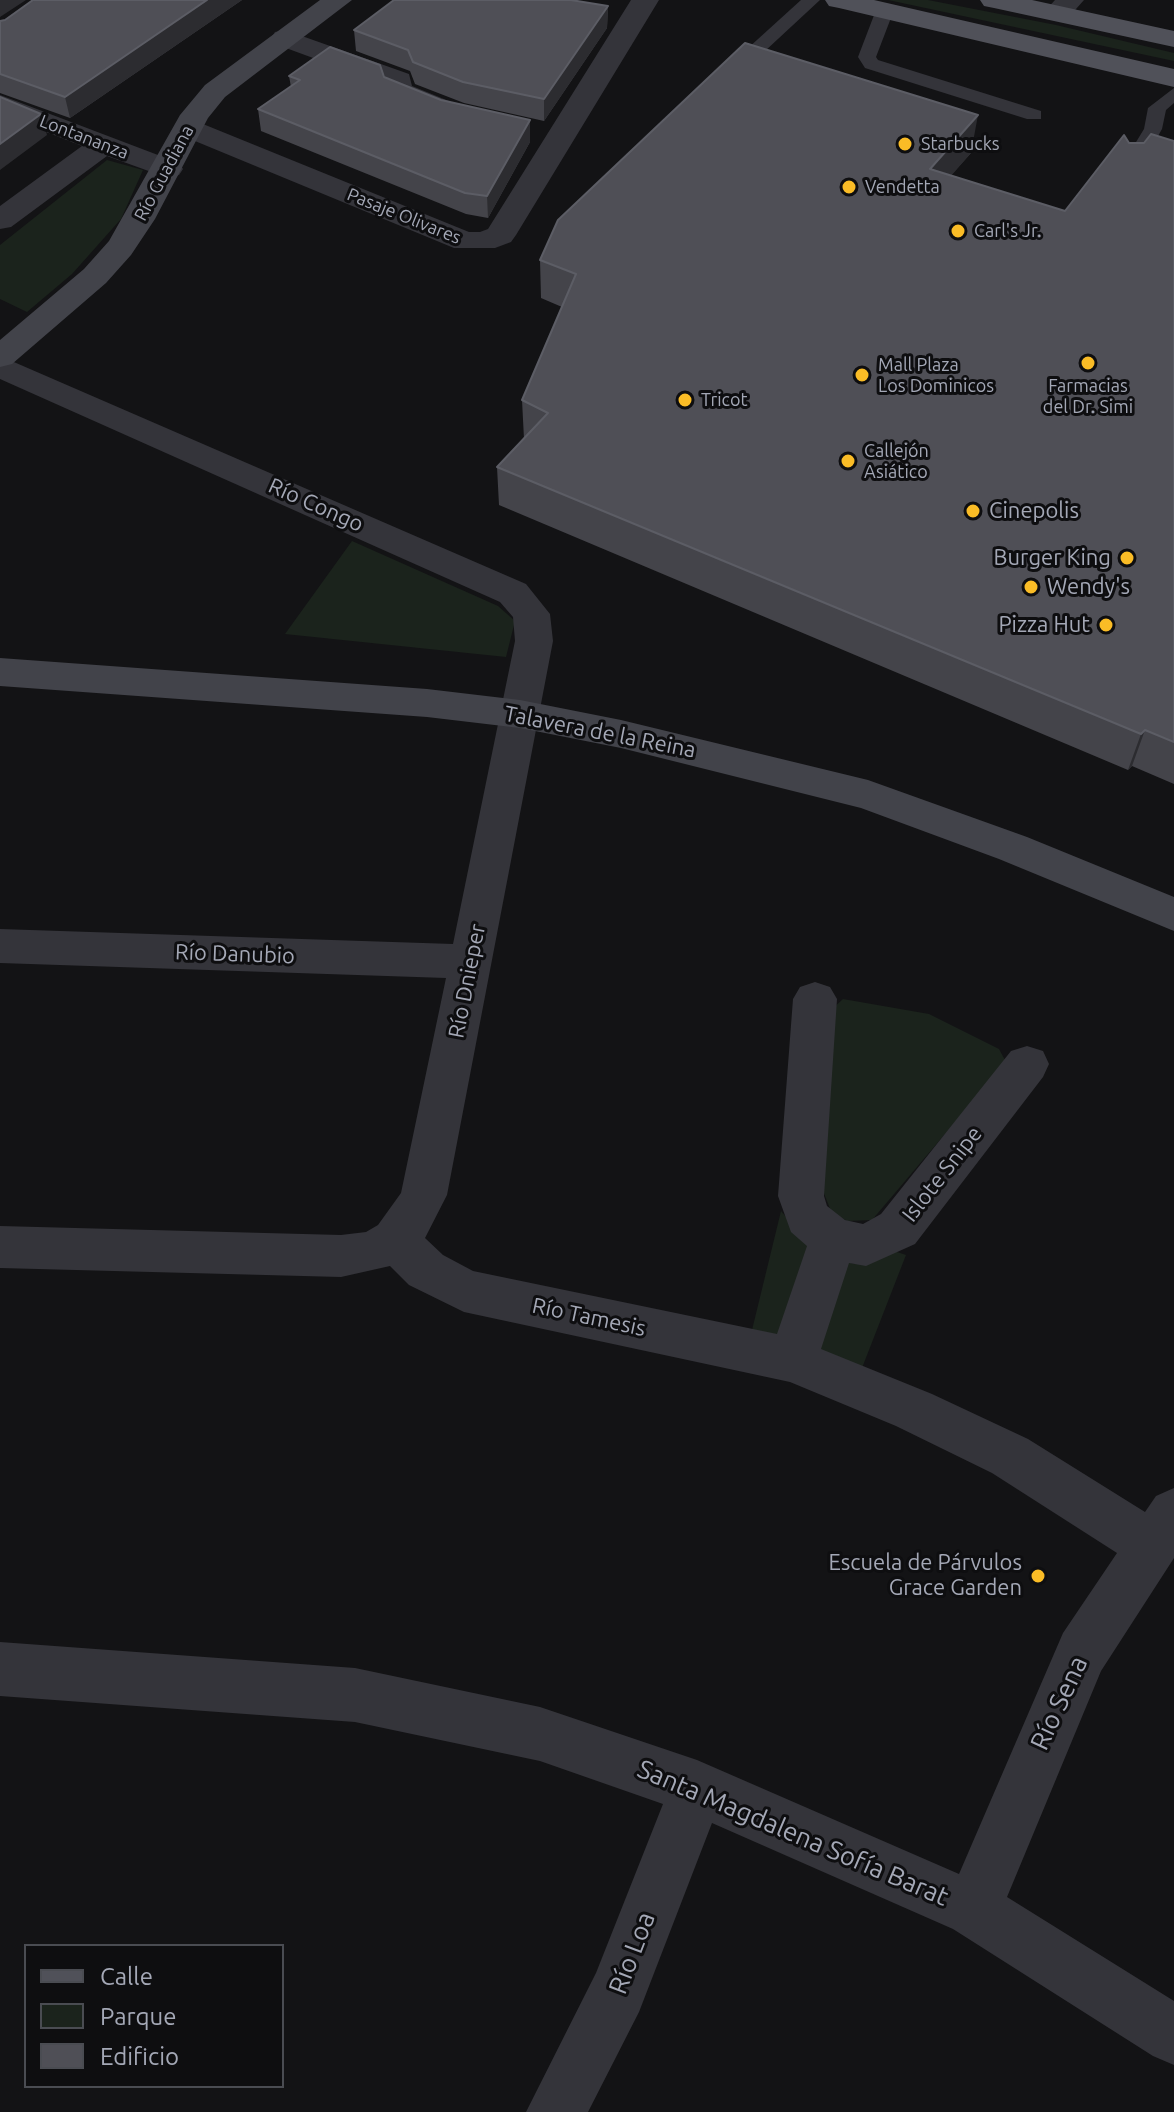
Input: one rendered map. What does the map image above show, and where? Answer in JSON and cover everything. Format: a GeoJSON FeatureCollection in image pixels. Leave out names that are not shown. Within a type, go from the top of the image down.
{"type":"FeatureCollection","features":[{"type":"Feature","properties":{"kind":"main road"},"geometry":{"type":"LineString","coordinates":[[839,0],[1174,78]]}},
{"type":"Feature","properties":{"kind":"main road"},"geometry":{"type":"LineString","coordinates":[[994,0],[1064,6],[1174,39]]}},
{"type":"Feature","properties":{"kind":"street","name":"Río Guadiana"},"geometry":{"type":"LineString","coordinates":[[0,357],[95,276],[140,219],[188,128],[215,91],[338,0]]}},
{"type":"Feature","properties":{"kind":"street","name":"Pasaje Olivares"},"geometry":{"type":"LineString","coordinates":[[188,128],[465,241],[484,241],[500,235],[545,133],[645,0]]}},
{"type":"Feature","properties":{"kind":"street"},"geometry":{"type":"LineString","coordinates":[[285,38],[399,80],[397,90],[468,116]]}},
{"type":"Feature","properties":{"kind":"street","name":"Lontananza"},"geometry":{"type":"LineString","coordinates":[[0,104],[168,169]]}},
{"type":"Feature","properties":{"kind":"street"},"geometry":{"type":"LineString","coordinates":[[0,220],[104,144]]}},
{"type":"Feature","properties":{"kind":"street","name":"Río Congo"},"geometry":{"type":"LineString","coordinates":[[0,366],[513,593],[525,603],[534,624],[531,661],[520,714]]}},
{"type":"Feature","properties":{"kind":"street","name":"Talavera de la Reina"},"geometry":{"type":"LineString","coordinates":[[0,672],[427,703],[520,714],[723,756],[868,795],[1013,848],[1174,915]]}},
{"type":"Feature","properties":{"kind":"street","name":"Río Dnieper"},"geometry":{"type":"LineString","coordinates":[[395,1240],[413,1217],[424,1195],[520,714]]}},
{"type":"Feature","properties":{"kind":"street","name":"Río Danubio"},"geometry":{"type":"LineString","coordinates":[[0,946],[471,962]]}},
{"type":"Feature","properties":{"kind":"street"},"geometry":{"type":"LineString","coordinates":[[793,1360],[833,1239],[807,1218],[801,1196],[815,999]]}},
{"type":"Feature","properties":{"kind":"street","name":"Islote Snipe"},"geometry":{"type":"LineString","coordinates":[[833,1239],[866,1245],[898,1229],[1027,1064]]}},
{"type":"Feature","properties":{"kind":"street"},"geometry":{"type":"LineString","coordinates":[[0,1247],[341,1256],[373,1252],[395,1240]]}},
{"type":"Feature","properties":{"kind":"street","name":"Río Tamesis"},"geometry":{"type":"LineString","coordinates":[[395,1240],[426,1270],[464,1291],[793,1360],[914,1410],[1163,1529]]}},
{"type":"Feature","properties":{"kind":"street","name":"Río Sena"},"geometry":{"type":"LineString","coordinates":[[973,1909],[1058,1702],[1082,1652],[1163,1529]]}},
{"type":"Feature","properties":{"kind":"street","name":"Santa Magdalena Sofía Barat"},"geometry":{"type":"LineString","coordinates":[[0,1669],[355,1695],[540,1734],[697,1788],[973,1909],[1174,2035]]}},
{"type":"Feature","properties":{"kind":"street","name":"Río Loa"},"geometry":{"type":"LineString","coordinates":[[556,2112],[618,1991],[697,1788]]}},
{"type":"Feature","properties":{"kind":"lane"},"geometry":{"type":"LineString","coordinates":[[725,78],[811,0]]}},
{"type":"Feature","properties":{"kind":"lane"},"geometry":{"type":"LineString","coordinates":[[885,10],[867,57],[871,64],[1034,115]]}},
{"type":"Feature","properties":{"kind":"lane"},"geometry":{"type":"LineString","coordinates":[[1127,174],[1153,129],[1153,114],[1161,102],[1174,93]]}},
{"type":"Feature","properties":{"kind":"green space"},"geometry":{"type":"Polygon","coordinates":[[[888,0],[928,0],[1056,25],[1174,53],[1174,61],[888,0]]]}},
{"type":"Feature","properties":{"kind":"green space"},"geometry":{"type":"Polygon","coordinates":[[[107,160],[143,170],[121,219],[72,274],[27,312],[0,299],[0,245],[107,160]]]}},
{"type":"Feature","properties":{"kind":"green space"},"geometry":{"type":"Polygon","coordinates":[[[352,541],[498,606],[515,621],[506,657],[285,634],[352,541]]]}},
{"type":"Feature","properties":{"kind":"green space"},"geometry":{"type":"Polygon","coordinates":[[[843,999],[929,1014],[999,1049],[1006,1062],[872,1220],[847,1221],[831,1211],[821,1186],[830,1011],[843,999]]]}},
{"type":"Feature","properties":{"kind":"green space"},"geometry":{"type":"Polygon","coordinates":[[[781,1211],[816,1252],[854,1264],[891,1250],[906,1255],[862,1368],[752,1330],[781,1211]]]}},
{"type":"Feature","properties":{"kind":"building"},"geometry":{"type":"Polygon","coordinates":[[[33,0],[207,0],[65,97],[0,74],[0,21],[33,0]]]}},
{"type":"Feature","properties":{"kind":"building"},"geometry":{"type":"Polygon","coordinates":[[[394,0],[571,0],[608,6],[544,99],[463,82],[413,62],[408,50],[354,30],[394,0]]]}},
{"type":"Feature","properties":{"kind":"building","name":"Mall Plaza Los Dominicos"},"geometry":{"type":"Polygon","coordinates":[[[745,43],[978,115],[930,169],[1065,211],[1124,135],[1129,143],[1144,143],[1151,134],[1174,141],[1174,742],[1145,730],[1141,734],[497,467],[548,413],[522,400],[576,274],[540,260],[558,220],[745,43]]]}},
{"type":"Feature","properties":{"kind":"building"},"geometry":{"type":"Polygon","coordinates":[[[330,47],[380,65],[384,77],[441,100],[530,120],[487,196],[465,193],[258,109],[300,80],[289,76],[330,47]]]}},
{"type":"Feature","properties":{"kind":"building"},"geometry":{"type":"Polygon","coordinates":[[[0,97],[41,114],[0,144],[0,97]]]}},
{"type":"Feature","properties":{"kind":"place","name":"Starbucks"},"geometry":{"type":"Point","coordinates":[905,144]}},
{"type":"Feature","properties":{"kind":"place","name":"Vendetta"},"geometry":{"type":"Point","coordinates":[849,187]}},
{"type":"Feature","properties":{"kind":"place","name":"Carl's Jr."},"geometry":{"type":"Point","coordinates":[958,231]}},
{"type":"Feature","properties":{"kind":"place","name":"Farmacias del Dr. Simi"},"geometry":{"type":"Point","coordinates":[1088,363]}},
{"type":"Feature","properties":{"kind":"place","name":"Mall Plaza Los Dominicos"},"geometry":{"type":"Point","coordinates":[862,375]}},
{"type":"Feature","properties":{"kind":"place","name":"Tricot"},"geometry":{"type":"Point","coordinates":[685,400]}},
{"type":"Feature","properties":{"kind":"place","name":"Callejón Asiático"},"geometry":{"type":"Point","coordinates":[848,461]}},
{"type":"Feature","properties":{"kind":"place","name":"Cinepolis"},"geometry":{"type":"Point","coordinates":[973,511]}},
{"type":"Feature","properties":{"kind":"place","name":"Burger King"},"geometry":{"type":"Point","coordinates":[1127,558]}},
{"type":"Feature","properties":{"kind":"place","name":"Wendy's"},"geometry":{"type":"Point","coordinates":[1031,587]}},
{"type":"Feature","properties":{"kind":"place","name":"Pizza Hut"},"geometry":{"type":"Point","coordinates":[1106,625]}},
{"type":"Feature","properties":{"kind":"place","name":"Escuela de Párvulos Grace Garden"},"geometry":{"type":"Point","coordinates":[1038,1576]}}]}
